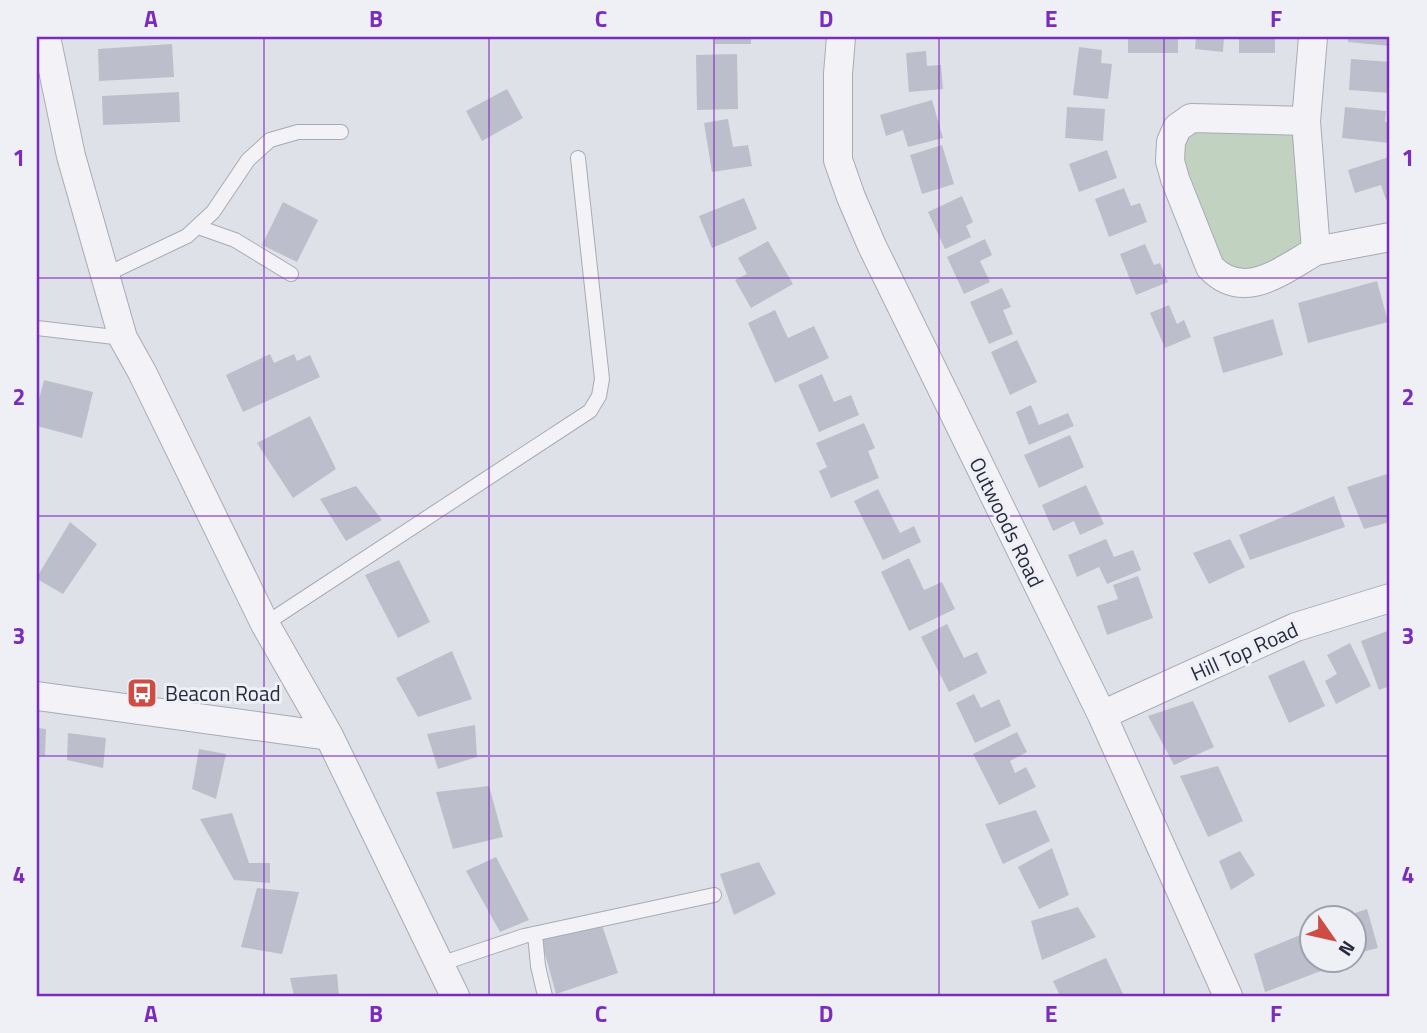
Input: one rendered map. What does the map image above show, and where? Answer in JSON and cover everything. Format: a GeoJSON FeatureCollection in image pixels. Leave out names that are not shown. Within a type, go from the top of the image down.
{"type":"FeatureCollection","features":[{"type":"Feature","properties":{"kind":"street"},"geometry":{"type":"LineString","coordinates":[[46,37],[71,156],[123,338],[265,624],[329,736],[455,996]]}},
{"type":"Feature","properties":{"kind":"street","name":"Outwoods Road"},"geometry":{"type":"LineString","coordinates":[[841,37],[838,160],[851,197],[872,246],[1102,715],[1228,996]]}},
{"type":"Feature","properties":{"kind":"street"},"geometry":{"type":"LineString","coordinates":[[1313,37],[1306,121],[1316,251]]}},
{"type":"Feature","properties":{"kind":"street"},"geometry":{"type":"LineString","coordinates":[[1306,121],[1191,118],[1177,128],[1171,142],[1170,161],[1210,267],[1218,276],[1231,282],[1259,282],[1316,251],[1390,237]]}},
{"type":"Feature","properties":{"kind":"street","name":"Hill Top Road"},"geometry":{"type":"LineString","coordinates":[[1102,715],[1296,627],[1390,598]]}},
{"type":"Feature","properties":{"kind":"street"},"geometry":{"type":"LineString","coordinates":[[37,696],[329,736]]}},
{"type":"Feature","properties":{"kind":"lane"},"geometry":{"type":"LineString","coordinates":[[105,275],[187,236],[213,212],[248,160],[270,140],[298,132],[341,132]]}},
{"type":"Feature","properties":{"kind":"lane"},"geometry":{"type":"LineString","coordinates":[[265,624],[590,411],[599,397],[602,379],[578,158]]}},
{"type":"Feature","properties":{"kind":"lane"},"geometry":{"type":"LineString","coordinates":[[198,227],[235,240],[291,274]]}},
{"type":"Feature","properties":{"kind":"lane"},"geometry":{"type":"LineString","coordinates":[[37,328],[123,338]]}},
{"type":"Feature","properties":{"kind":"lane"},"geometry":{"type":"LineString","coordinates":[[440,964],[535,934],[714,895]]}},
{"type":"Feature","properties":{"kind":"lane"},"geometry":{"type":"LineString","coordinates":[[535,934],[538,966],[545,996]]}},
{"type":"Feature","properties":{"kind":"green space"},"geometry":{"type":"Polygon","coordinates":[[[1306,121],[1316,251],[1231,282],[1171,142],[1177,128],[1306,121]]]}},
{"type":"Feature","properties":{"kind":"building"},"geometry":{"type":"Polygon","coordinates":[[[715,37],[751,37],[751,44],[715,44],[715,37]]]}},
{"type":"Feature","properties":{"kind":"building"},"geometry":{"type":"Polygon","coordinates":[[[1128,37],[1178,37],[1178,53],[1128,53],[1128,37]]]}},
{"type":"Feature","properties":{"kind":"building"},"geometry":{"type":"Polygon","coordinates":[[[1196,37],[1224,37],[1223,52],[1195,49],[1196,37]]]}},
{"type":"Feature","properties":{"kind":"building"},"geometry":{"type":"Polygon","coordinates":[[[1239,37],[1275,37],[1275,53],[1239,53],[1239,37]]]}},
{"type":"Feature","properties":{"kind":"building"},"geometry":{"type":"Polygon","coordinates":[[[1348,37],[1390,37],[1390,46],[1348,42],[1348,37]]]}},
{"type":"Feature","properties":{"kind":"building"},"geometry":{"type":"Polygon","coordinates":[[[172,44],[174,77],[99,81],[98,49],[172,44]]]}},
{"type":"Feature","properties":{"kind":"building"},"geometry":{"type":"Polygon","coordinates":[[[1079,47],[1102,50],[1101,63],[1112,64],[1108,99],[1073,95],[1079,47]]]}},
{"type":"Feature","properties":{"kind":"building"},"geometry":{"type":"Polygon","coordinates":[[[926,51],[927,66],[941,65],[943,89],[909,92],[906,53],[926,51]]]}},
{"type":"Feature","properties":{"kind":"building"},"geometry":{"type":"Polygon","coordinates":[[[737,54],[738,109],[697,110],[696,55],[737,54]]]}},
{"type":"Feature","properties":{"kind":"building"},"geometry":{"type":"Polygon","coordinates":[[[1351,59],[1390,62],[1390,93],[1349,90],[1351,59]]]}},
{"type":"Feature","properties":{"kind":"building"},"geometry":{"type":"Polygon","coordinates":[[[507,89],[523,118],[482,141],[466,111],[507,89]]]}},
{"type":"Feature","properties":{"kind":"building"},"geometry":{"type":"Polygon","coordinates":[[[179,92],[180,122],[103,125],[102,96],[179,92]]]}},
{"type":"Feature","properties":{"kind":"building"},"geometry":{"type":"Polygon","coordinates":[[[932,100],[943,138],[908,147],[903,130],[886,136],[880,115],[932,100]]]}},
{"type":"Feature","properties":{"kind":"building"},"geometry":{"type":"Polygon","coordinates":[[[1067,107],[1105,109],[1103,141],[1065,138],[1067,107]]]}},
{"type":"Feature","properties":{"kind":"building"},"geometry":{"type":"Polygon","coordinates":[[[1345,107],[1386,111],[1385,122],[1390,122],[1390,143],[1342,138],[1345,107]]]}},
{"type":"Feature","properties":{"kind":"building"},"geometry":{"type":"Polygon","coordinates":[[[728,119],[733,147],[748,145],[752,166],[712,172],[704,123],[728,119]]]}},
{"type":"Feature","properties":{"kind":"building"},"geometry":{"type":"Polygon","coordinates":[[[942,145],[954,184],[922,194],[910,155],[942,145]]]}},
{"type":"Feature","properties":{"kind":"building"},"geometry":{"type":"Polygon","coordinates":[[[1107,150],[1117,178],[1079,192],[1069,164],[1107,150]]]}},
{"type":"Feature","properties":{"kind":"building"},"geometry":{"type":"Polygon","coordinates":[[[1389,157],[1390,199],[1386,200],[1381,185],[1355,193],[1348,170],[1389,157]]]}},
{"type":"Feature","properties":{"kind":"building"},"geometry":{"type":"Polygon","coordinates":[[[1124,188],[1131,206],[1140,203],[1147,222],[1109,237],[1095,199],[1124,188]]]}},
{"type":"Feature","properties":{"kind":"building"},"geometry":{"type":"Polygon","coordinates":[[[962,196],[973,222],[966,226],[971,237],[945,249],[928,212],[962,196]]]}},
{"type":"Feature","properties":{"kind":"building"},"geometry":{"type":"Polygon","coordinates":[[[744,198],[757,229],[712,248],[699,216],[744,198]]]}},
{"type":"Feature","properties":{"kind":"building"},"geometry":{"type":"Polygon","coordinates":[[[283,202],[318,220],[297,262],[262,245],[283,202]]]}},
{"type":"Feature","properties":{"kind":"building"},"geometry":{"type":"Polygon","coordinates":[[[985,239],[992,255],[980,261],[990,282],[964,294],[947,257],[985,239]]]}},
{"type":"Feature","properties":{"kind":"building"},"geometry":{"type":"Polygon","coordinates":[[[768,241],[793,284],[751,308],[735,280],[747,274],[738,258],[768,241]]]}},
{"type":"Feature","properties":{"kind":"building"},"geometry":{"type":"Polygon","coordinates":[[[1145,244],[1154,265],[1160,263],[1168,282],[1136,295],[1120,254],[1145,244]]]}},
{"type":"Feature","properties":{"kind":"building"},"geometry":{"type":"Polygon","coordinates":[[[1377,281],[1388,322],[1308,343],[1298,303],[1377,281]]]}},
{"type":"Feature","properties":{"kind":"building"},"geometry":{"type":"Polygon","coordinates":[[[1002,288],[1011,307],[1003,310],[1013,334],[989,344],[970,302],[1002,288]]]}},
{"type":"Feature","properties":{"kind":"building"},"geometry":{"type":"Polygon","coordinates":[[[1169,305],[1177,324],[1184,320],[1191,337],[1165,348],[1150,313],[1169,305]]]}},
{"type":"Feature","properties":{"kind":"building"},"geometry":{"type":"Polygon","coordinates":[[[775,310],[788,338],[814,326],[829,358],[775,383],[748,323],[775,310]]]}},
{"type":"Feature","properties":{"kind":"building"},"geometry":{"type":"Polygon","coordinates":[[[1273,319],[1283,355],[1223,373],[1213,337],[1273,319]]]}},
{"type":"Feature","properties":{"kind":"building"},"geometry":{"type":"Polygon","coordinates":[[[1017,340],[1037,382],[1010,395],[991,352],[1017,340]]]}},
{"type":"Feature","properties":{"kind":"building"},"geometry":{"type":"Polygon","coordinates":[[[270,354],[274,363],[294,354],[297,361],[310,355],[320,377],[243,412],[226,375],[270,354]]]}},
{"type":"Feature","properties":{"kind":"building"},"geometry":{"type":"Polygon","coordinates":[[[822,374],[834,402],[851,395],[859,415],[819,432],[798,385],[822,374]]]}},
{"type":"Feature","properties":{"kind":"building"},"geometry":{"type":"Polygon","coordinates":[[[44,380],[93,392],[82,438],[37,426],[37,407],[44,380]]]}},
{"type":"Feature","properties":{"kind":"building"},"geometry":{"type":"Polygon","coordinates":[[[1031,405],[1039,425],[1068,413],[1074,426],[1029,445],[1016,412],[1031,405]]]}},
{"type":"Feature","properties":{"kind":"building"},"geometry":{"type":"Polygon","coordinates":[[[310,416],[336,469],[293,498],[257,443],[310,416]]]}},
{"type":"Feature","properties":{"kind":"building"},"geometry":{"type":"Polygon","coordinates":[[[864,423],[875,448],[868,451],[879,478],[831,498],[819,471],[827,467],[816,443],[864,423]]]}},
{"type":"Feature","properties":{"kind":"building"},"geometry":{"type":"Polygon","coordinates":[[[1070,435],[1084,467],[1039,488],[1024,455],[1070,435]]]}},
{"type":"Feature","properties":{"kind":"building"},"geometry":{"type":"Polygon","coordinates":[[[1390,473],[1390,522],[1364,529],[1347,487],[1390,473]]]}},
{"type":"Feature","properties":{"kind":"building"},"geometry":{"type":"Polygon","coordinates":[[[1086,485],[1104,524],[1080,535],[1074,521],[1053,531],[1042,505],[1086,485]]]}},
{"type":"Feature","properties":{"kind":"building"},"geometry":{"type":"Polygon","coordinates":[[[356,486],[382,520],[346,541],[320,499],[356,486]]]}},
{"type":"Feature","properties":{"kind":"building"},"geometry":{"type":"Polygon","coordinates":[[[878,489],[900,533],[914,526],[921,542],[883,560],[854,501],[878,489]]]}},
{"type":"Feature","properties":{"kind":"building"},"geometry":{"type":"Polygon","coordinates":[[[1334,496],[1345,527],[1250,560],[1239,535],[1334,496]]]}},
{"type":"Feature","properties":{"kind":"building"},"geometry":{"type":"Polygon","coordinates":[[[70,522],[97,544],[63,594],[37,577],[70,522]]]}},
{"type":"Feature","properties":{"kind":"building"},"geometry":{"type":"Polygon","coordinates":[[[1106,539],[1114,557],[1133,550],[1141,570],[1107,584],[1099,567],[1077,577],[1068,555],[1106,539]]]}},
{"type":"Feature","properties":{"kind":"building"},"geometry":{"type":"Polygon","coordinates":[[[1230,539],[1245,567],[1209,584],[1193,553],[1230,539]]]}},
{"type":"Feature","properties":{"kind":"building"},"geometry":{"type":"Polygon","coordinates":[[[909,558],[924,590],[942,582],[955,609],[909,631],[881,572],[909,558]]]}},
{"type":"Feature","properties":{"kind":"building"},"geometry":{"type":"Polygon","coordinates":[[[399,560],[430,622],[398,638],[365,575],[399,560]]]}},
{"type":"Feature","properties":{"kind":"building"},"geometry":{"type":"Polygon","coordinates":[[[1138,576],[1153,618],[1107,635],[1097,606],[1118,599],[1113,585],[1138,576]]]}},
{"type":"Feature","properties":{"kind":"building"},"geometry":{"type":"Polygon","coordinates":[[[947,624],[964,658],[977,652],[987,673],[949,692],[921,637],[947,624]]]}},
{"type":"Feature","properties":{"kind":"building"},"geometry":{"type":"Polygon","coordinates":[[[1390,630],[1390,686],[1379,690],[1361,641],[1390,630]]]}},
{"type":"Feature","properties":{"kind":"building"},"geometry":{"type":"Polygon","coordinates":[[[1350,643],[1371,686],[1336,704],[1325,681],[1337,674],[1327,655],[1350,643]]]}},
{"type":"Feature","properties":{"kind":"building"},"geometry":{"type":"Polygon","coordinates":[[[452,651],[472,699],[418,717],[396,678],[452,651]]]}},
{"type":"Feature","properties":{"kind":"building"},"geometry":{"type":"Polygon","coordinates":[[[1304,660],[1325,706],[1289,723],[1268,676],[1304,660]]]}},
{"type":"Feature","properties":{"kind":"building"},"geometry":{"type":"Polygon","coordinates":[[[974,694],[981,708],[999,699],[1011,726],[975,743],[956,703],[974,694]]]}},
{"type":"Feature","properties":{"kind":"building"},"geometry":{"type":"Polygon","coordinates":[[[1193,701],[1214,747],[1174,765],[1148,716],[1193,701]]]}},
{"type":"Feature","properties":{"kind":"building"},"geometry":{"type":"Polygon","coordinates":[[[475,725],[477,757],[438,769],[427,734],[475,725]]]}},
{"type":"Feature","properties":{"kind":"building"},"geometry":{"type":"Polygon","coordinates":[[[37,728],[46,729],[45,756],[37,755],[37,728]]]}},
{"type":"Feature","properties":{"kind":"building"},"geometry":{"type":"Polygon","coordinates":[[[1017,732],[1027,752],[1010,761],[1015,773],[1026,767],[1036,787],[999,805],[973,754],[1017,732]]]}},
{"type":"Feature","properties":{"kind":"building"},"geometry":{"type":"Polygon","coordinates":[[[68,733],[106,738],[103,768],[67,760],[68,733]]]}},
{"type":"Feature","properties":{"kind":"building"},"geometry":{"type":"Polygon","coordinates":[[[199,749],[226,754],[216,799],[192,789],[199,749]]]}},
{"type":"Feature","properties":{"kind":"building"},"geometry":{"type":"Polygon","coordinates":[[[1218,766],[1243,821],[1208,837],[1180,776],[1218,766]]]}},
{"type":"Feature","properties":{"kind":"building"},"geometry":{"type":"Polygon","coordinates":[[[489,786],[503,837],[453,849],[436,792],[489,786]]]}},
{"type":"Feature","properties":{"kind":"building"},"geometry":{"type":"Polygon","coordinates":[[[1036,810],[1050,841],[1003,864],[985,824],[1036,810]]]}},
{"type":"Feature","properties":{"kind":"building"},"geometry":{"type":"Polygon","coordinates":[[[232,813],[249,863],[270,863],[270,883],[234,880],[200,819],[232,813]]]}},
{"type":"Feature","properties":{"kind":"building"},"geometry":{"type":"Polygon","coordinates":[[[1052,848],[1069,895],[1039,909],[1018,867],[1052,848]]]}},
{"type":"Feature","properties":{"kind":"building"},"geometry":{"type":"Polygon","coordinates":[[[1240,851],[1255,875],[1231,890],[1219,861],[1240,851]]]}},
{"type":"Feature","properties":{"kind":"building"},"geometry":{"type":"Polygon","coordinates":[[[496,857],[529,920],[500,932],[466,871],[496,857]]]}},
{"type":"Feature","properties":{"kind":"building"},"geometry":{"type":"Polygon","coordinates":[[[759,862],[776,894],[734,915],[720,874],[759,862]]]}},
{"type":"Feature","properties":{"kind":"building"},"geometry":{"type":"Polygon","coordinates":[[[257,888],[299,892],[282,954],[241,947],[257,888]]]}},
{"type":"Feature","properties":{"kind":"building"},"geometry":{"type":"Polygon","coordinates":[[[1078,907],[1096,937],[1042,960],[1031,921],[1078,907]]]}},
{"type":"Feature","properties":{"kind":"building"},"geometry":{"type":"Polygon","coordinates":[[[1368,913],[1378,948],[1368,950],[1368,913]]]}},
{"type":"Feature","properties":{"kind":"building"},"geometry":{"type":"Polygon","coordinates":[[[602,925],[618,973],[556,994],[541,939],[602,925]]]}},
{"type":"Feature","properties":{"kind":"building"},"geometry":{"type":"Polygon","coordinates":[[[1298,936],[1298,974],[1313,974],[1265,992],[1254,954],[1298,936]]]}},
{"type":"Feature","properties":{"kind":"building"},"geometry":{"type":"Polygon","coordinates":[[[1106,958],[1124,996],[1060,996],[1053,981],[1106,958]]]}},
{"type":"Feature","properties":{"kind":"building"},"geometry":{"type":"Polygon","coordinates":[[[337,974],[339,996],[294,996],[290,978],[337,974]]]}},
{"type":"Feature","properties":{"kind":"place","name":"Beacon Road"},"geometry":{"type":"Point","coordinates":[142,693]}}]}
